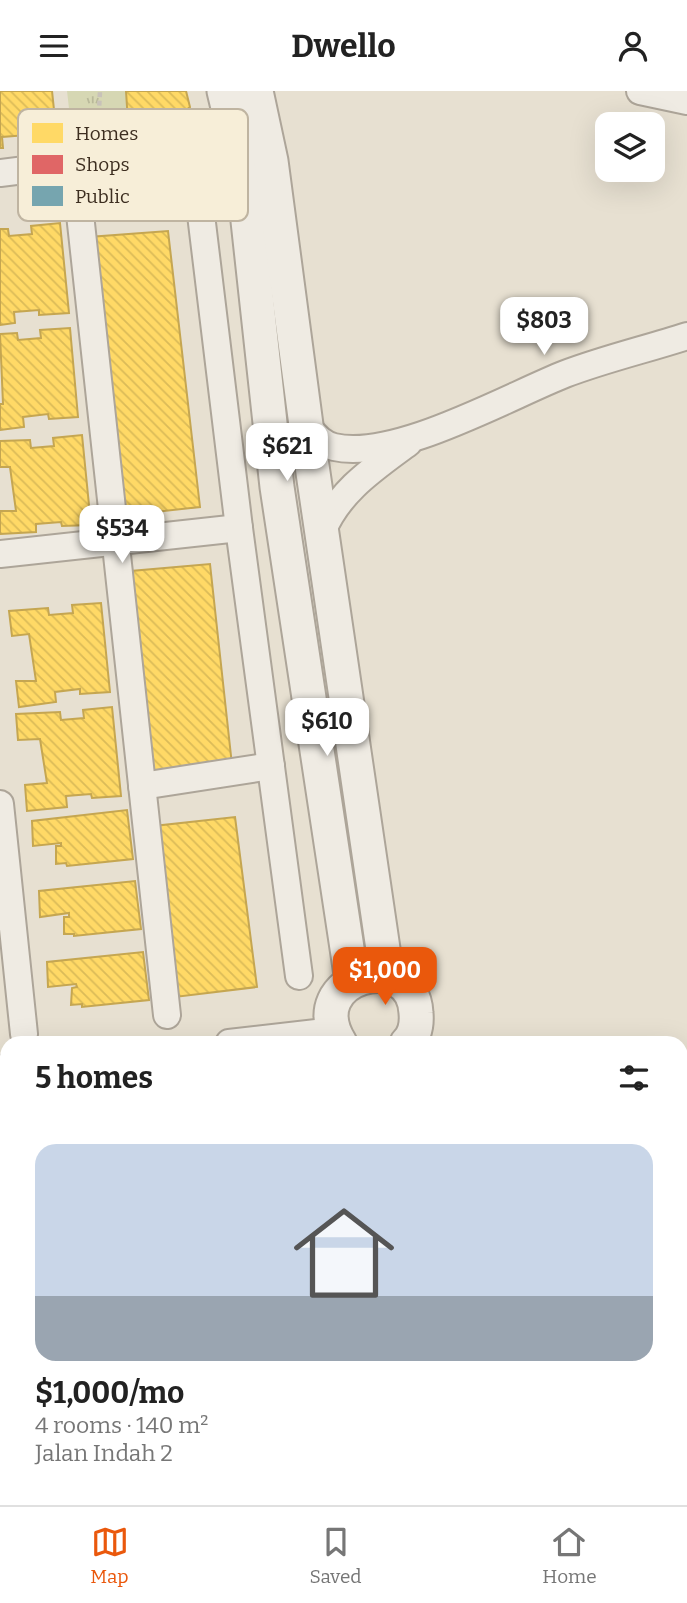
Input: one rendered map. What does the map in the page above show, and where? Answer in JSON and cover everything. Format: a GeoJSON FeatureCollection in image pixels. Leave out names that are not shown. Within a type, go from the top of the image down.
{"type":"FeatureCollection","features":[{"type":"Feature","properties":{"kind":"street"},"geometry":{"type":"LineString","coordinates":[[224,91],[234,109]]}},
{"type":"Feature","properties":{"kind":"street"},"geometry":{"type":"LineString","coordinates":[[256,91],[252,142],[277,487],[352,981]]}},
{"type":"Feature","properties":{"kind":"street"},"geometry":{"type":"LineString","coordinates":[[640,91],[687,101]]}},
{"type":"Feature","properties":{"kind":"street"},"geometry":{"type":"LineString","coordinates":[[248,135],[252,142],[306,425],[387,976]]}},
{"type":"Feature","properties":{"kind":"street"},"geometry":{"type":"LineString","coordinates":[[248,142],[252,142]]}},
{"type":"Feature","properties":{"kind":"street"},"geometry":{"type":"LineString","coordinates":[[0,173],[18,171]]}},
{"type":"Feature","properties":{"kind":"street"},"geometry":{"type":"LineString","coordinates":[[81,221],[167,1015]]}},
{"type":"Feature","properties":{"kind":"street"},"geometry":{"type":"LineString","coordinates":[[202,221],[239,528],[299,976]]}},
{"type":"Feature","properties":{"kind":"street"},"geometry":{"type":"LineString","coordinates":[[306,425],[321,442],[335,447],[369,448],[421,434],[566,373],[687,336]]}},
{"type":"Feature","properties":{"kind":"street"},"geometry":{"type":"LineString","coordinates":[[322,533],[331,510],[362,476],[421,434]]}},
{"type":"Feature","properties":{"kind":"street"},"geometry":{"type":"LineString","coordinates":[[0,554],[239,528]]}},
{"type":"Feature","properties":{"kind":"street"},"geometry":{"type":"LineString","coordinates":[[142,786],[271,766]]}},
{"type":"Feature","properties":{"kind":"street"},"geometry":{"type":"LineString","coordinates":[[0,804],[24,1034]]}},
{"type":"Feature","properties":{"kind":"street"},"geometry":{"type":"LineString","coordinates":[[337,1036],[334,1003],[341,990],[352,981],[375,974],[401,983],[411,995],[416,1009],[416,1024],[410,1036]]}},
{"type":"Feature","properties":{"kind":"path"},"geometry":{"type":"LineString","coordinates":[[99,109],[100,91]]}},
{"type":"Feature","properties":{"kind":"green space"},"geometry":{"type":"Polygon","coordinates":[[[67,91],[126,91],[127,109],[69,109],[67,91]]]}},
{"type":"Feature","properties":{"kind":"building: Homes"},"geometry":{"type":"Polygon","coordinates":[[[0,91],[52,91],[54,109],[18,109],[18,136],[2,137],[3,148],[0,148],[0,91]]]}},
{"type":"Feature","properties":{"kind":"building: Homes"},"geometry":{"type":"Polygon","coordinates":[[[126,91],[186,91],[190,107],[187,109],[127,109],[126,91]]]}},
{"type":"Feature","properties":{"kind":"building: Homes"},"geometry":{"type":"Polygon","coordinates":[[[60,223],[69,313],[39,315],[39,310],[14,312],[15,323],[0,325],[0,229],[8,229],[9,236],[32,234],[31,226],[60,223]]]}},
{"type":"Feature","properties":{"kind":"building: Homes"},"geometry":{"type":"Polygon","coordinates":[[[168,231],[200,507],[119,516],[89,237],[168,231]]]}},
{"type":"Feature","properties":{"kind":"building: Homes"},"geometry":{"type":"Polygon","coordinates":[[[70,328],[78,417],[49,419],[48,414],[23,417],[24,427],[0,430],[0,404],[3,404],[0,334],[17,333],[18,340],[41,338],[40,330],[70,328]]]}},
{"type":"Feature","properties":{"kind":"building: Homes"},"geometry":{"type":"Polygon","coordinates":[[[82,435],[91,525],[62,526],[61,522],[36,524],[36,532],[0,534],[0,511],[16,511],[10,467],[0,467],[0,441],[30,440],[31,448],[54,446],[53,438],[82,435]]]}},
{"type":"Feature","properties":{"kind":"building: Homes"},"geometry":{"type":"Polygon","coordinates":[[[210,564],[232,765],[152,775],[131,571],[210,564]]]}},
{"type":"Feature","properties":{"kind":"building: Homes"},"geometry":{"type":"Polygon","coordinates":[[[101,603],[110,692],[80,694],[80,689],[55,692],[56,702],[19,707],[16,681],[36,681],[29,634],[12,636],[9,611],[48,608],[49,615],[73,613],[72,605],[101,603]]]}},
{"type":"Feature","properties":{"kind":"building: Homes"},"geometry":{"type":"Polygon","coordinates":[[[112,707],[121,796],[66,796],[67,807],[27,811],[25,785],[47,783],[40,739],[18,740],[16,714],[60,712],[61,720],[84,718],[83,710],[112,707]]]}},
{"type":"Feature","properties":{"kind":"building: Homes"},"geometry":{"type":"Polygon","coordinates":[[[127,810],[133,859],[67,866],[66,863],[56,864],[56,846],[61,846],[61,843],[33,846],[32,821],[127,810]]]}},
{"type":"Feature","properties":{"kind":"building: Homes"},"geometry":{"type":"Polygon","coordinates":[[[235,817],[257,987],[175,997],[154,826],[235,817]]]}},
{"type":"Feature","properties":{"kind":"building: Homes"},"geometry":{"type":"Polygon","coordinates":[[[135,881],[141,929],[74,936],[64,934],[64,917],[69,917],[69,913],[40,917],[39,891],[135,881]]]}},
{"type":"Feature","properties":{"kind":"building: Homes"},"geometry":{"type":"Polygon","coordinates":[[[143,952],[149,1000],[82,1007],[82,1004],[71,1005],[72,988],[77,987],[76,984],[48,987],[47,962],[143,952]]]}}]}
